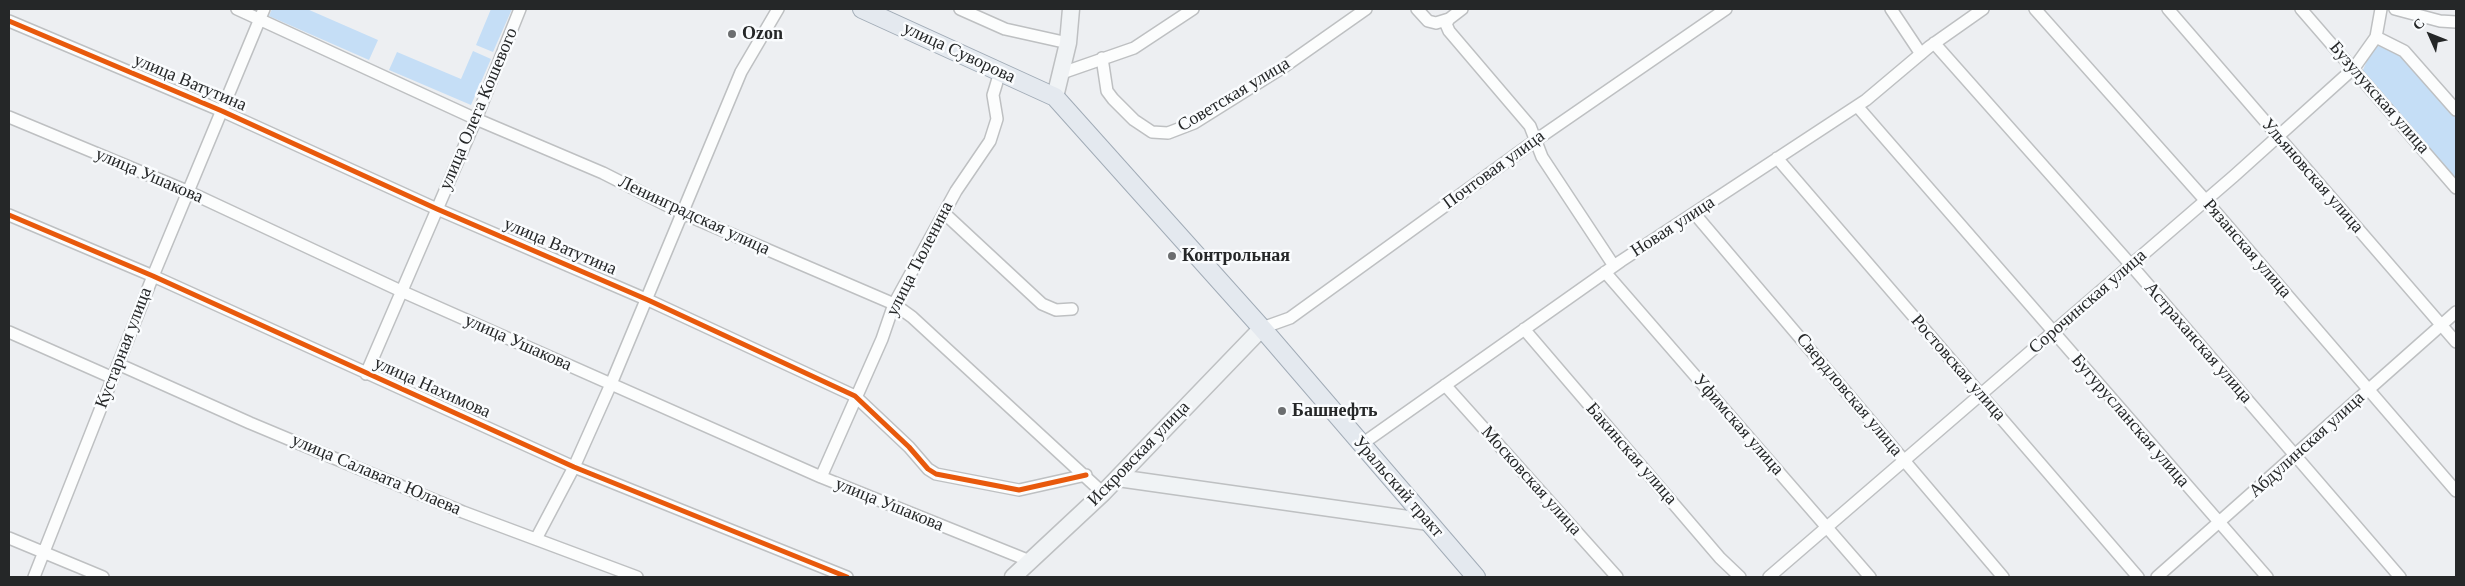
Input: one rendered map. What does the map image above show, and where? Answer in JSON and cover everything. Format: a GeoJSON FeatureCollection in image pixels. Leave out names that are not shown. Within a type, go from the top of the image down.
{"type":"FeatureCollection","features":[{"type":"Feature","properties":{"kind":"main road","name":"улица Суворова"},"geometry":{"type":"LineString","coordinates":[[862,9],[1055,97]]}},
{"type":"Feature","properties":{"kind":"main road"},"geometry":{"type":"LineString","coordinates":[[1055,97],[1068,43],[1072,9]]}},
{"type":"Feature","properties":{"kind":"main road","name":"Уральский тракт"},"geometry":{"type":"LineString","coordinates":[[1055,97],[1262,328],[1476,577]]}},
{"type":"Feature","properties":{"kind":"main road","name":"Искровская улица"},"geometry":{"type":"LineString","coordinates":[[1013,577],[1118,478],[1262,328]]}},
{"type":"Feature","properties":{"kind":"main road"},"geometry":{"type":"LineString","coordinates":[[1118,478],[1428,522]]}},
{"type":"Feature","properties":{"kind":"street","name":"Ленинградская улица"},"geometry":{"type":"LineString","coordinates":[[237,9],[262,13],[476,119],[603,174],[682,213],[894,304],[912,317],[1086,475],[1103,493]]}},
{"type":"Feature","properties":{"kind":"street","name":"улица Олега Кошевого"},"geometry":{"type":"LineString","coordinates":[[366,374],[476,119],[520,9]]}},
{"type":"Feature","properties":{"kind":"street"},"geometry":{"type":"LineString","coordinates":[[536,539],[574,468],[648,300],[741,72],[778,9]]}},
{"type":"Feature","properties":{"kind":"street"},"geometry":{"type":"LineString","coordinates":[[960,9],[1005,29],[1068,43]]}},
{"type":"Feature","properties":{"kind":"street"},"geometry":{"type":"LineString","coordinates":[[1062,73],[1134,48],[1193,9]]}},
{"type":"Feature","properties":{"kind":"street","name":"Советская улица"},"geometry":{"type":"LineString","coordinates":[[1102,58],[1107,91],[1112,99],[1134,120],[1152,132],[1168,133],[1202,118],[1285,66],[1366,9]]}},
{"type":"Feature","properties":{"kind":"street"},"geometry":{"type":"LineString","coordinates":[[1417,9],[1428,21],[1436,24],[1449,19],[1462,9]]}},
{"type":"Feature","properties":{"kind":"street","name":"Почтовая улица"},"geometry":{"type":"LineString","coordinates":[[1262,328],[1290,318],[1536,140],[1726,9]]}},
{"type":"Feature","properties":{"kind":"street"},"geometry":{"type":"LineString","coordinates":[[1890,9],[1921,54]]}},
{"type":"Feature","properties":{"kind":"street","name":"Новая улица"},"geometry":{"type":"LineString","coordinates":[[1362,444],[1609,269],[1856,106],[1934,43],[1983,9]]}},
{"type":"Feature","properties":{"kind":"street","name":"Рязанская улица"},"geometry":{"type":"LineString","coordinates":[[2035,9],[2206,201],[2456,491]]}},
{"type":"Feature","properties":{"kind":"street","name":"Ульяновская улица"},"geometry":{"type":"LineString","coordinates":[[2168,9],[2456,342]]}},
{"type":"Feature","properties":{"kind":"street","name":"Бузулукская улица"},"geometry":{"type":"LineString","coordinates":[[2300,9],[2354,68],[2456,188]]}},
{"type":"Feature","properties":{"kind":"street","name":"Сорочинская улица"},"geometry":{"type":"LineString","coordinates":[[1769,577],[2206,201],[2354,68],[2376,37],[2381,9]]}},
{"type":"Feature","properties":{"kind":"street"},"geometry":{"type":"LineString","coordinates":[[2395,9],[2440,21],[2456,22]]}},
{"type":"Feature","properties":{"kind":"street","name":"Кустарная улица"},"geometry":{"type":"LineString","coordinates":[[34,577],[187,191],[262,13]]}},
{"type":"Feature","properties":{"kind":"street","name":"Уфимская улица"},"geometry":{"type":"LineString","coordinates":[[1449,19],[1446,24],[1449,31],[1530,126],[1542,157],[1609,269],[1870,577]]}},
{"type":"Feature","properties":{"kind":"street","name":"улица Ватутина"},"geometry":{"type":"LineString","coordinates":[[9,21],[222,111],[437,209],[648,300],[855,396],[909,446],[928,469],[936,474],[1019,490],[1086,475]]}},
{"type":"Feature","properties":{"kind":"street"},"geometry":{"type":"LineString","coordinates":[[2376,37],[2404,51],[2456,110]]}},
{"type":"Feature","properties":{"kind":"street","name":"Астраханская улица"},"geometry":{"type":"LineString","coordinates":[[1934,43],[2131,265],[2400,577]]}},
{"type":"Feature","properties":{"kind":"street","name":"улица Тюленина"},"geometry":{"type":"LineString","coordinates":[[821,477],[855,396],[882,339],[894,304],[956,191],[990,141],[997,119],[993,95],[1000,72]]}},
{"type":"Feature","properties":{"kind":"street","name":"Бугурусланская улица"},"geometry":{"type":"LineString","coordinates":[[1856,106],[2052,333],[2267,577]]}},
{"type":"Feature","properties":{"kind":"street","name":"улица Ушакова"},"geometry":{"type":"LineString","coordinates":[[9,117],[187,191],[401,291],[821,477],[1030,562]]}},
{"type":"Feature","properties":{"kind":"street","name":"Ростовская улица"},"geometry":{"type":"LineString","coordinates":[[1777,158],[2138,577]]}},
{"type":"Feature","properties":{"kind":"street"},"geometry":{"type":"LineString","coordinates":[[944,213],[1042,304],[1056,310],[1072,309]]}},
{"type":"Feature","properties":{"kind":"street","name":"Свердловская улица"},"geometry":{"type":"LineString","coordinates":[[1694,213],[2003,577]]}},
{"type":"Feature","properties":{"kind":"street","name":"улица Нахимова"},"geometry":{"type":"LineString","coordinates":[[9,215],[153,276],[574,468],[847,577]]}},
{"type":"Feature","properties":{"kind":"street","name":"Абдулинская улица"},"geometry":{"type":"LineString","coordinates":[[2157,577],[2456,312]]}},
{"type":"Feature","properties":{"kind":"street","name":"Бакинская улица"},"geometry":{"type":"LineString","coordinates":[[1524,329],[1720,558],[1740,577]]}},
{"type":"Feature","properties":{"kind":"street"},"geometry":{"type":"LineString","coordinates":[[9,332],[113,378]]}},
{"type":"Feature","properties":{"kind":"street","name":"улица Салавата Юлаева"},"geometry":{"type":"LineString","coordinates":[[118,364],[250,423],[463,512],[637,577]]}},
{"type":"Feature","properties":{"kind":"street","name":"Московская улица"},"geometry":{"type":"LineString","coordinates":[[1446,385],[1616,577]]}},
{"type":"Feature","properties":{"kind":"street"},"geometry":{"type":"LineString","coordinates":[[9,538],[103,577]]}},
{"type":"Feature","properties":{"kind":"shaded area"},"geometry":{"type":"Polygon","coordinates":[[[272,9],[307,9],[378,40],[369,60],[269,16],[272,9]]]}},
{"type":"Feature","properties":{"kind":"shaded area"},"geometry":{"type":"Polygon","coordinates":[[[491,9],[512,9],[493,52],[476,45],[491,9]]]}},
{"type":"Feature","properties":{"kind":"shaded area"},"geometry":{"type":"Polygon","coordinates":[[[2378,44],[2385,45],[2396,51],[2456,118],[2456,180],[2362,72],[2373,47],[2378,44]]]}},
{"type":"Feature","properties":{"kind":"shaded area"},"geometry":{"type":"Polygon","coordinates":[[[473,51],[491,59],[471,105],[389,70],[397,52],[461,79],[473,51]]]}},
{"type":"Feature","properties":{"kind":"cycle path"},"geometry":{"type":"LineString","coordinates":[[9,21],[222,111],[437,209],[648,300],[855,396],[909,447],[928,469],[936,474],[1019,490],[1086,475]]}},
{"type":"Feature","properties":{"kind":"cycle path"},"geometry":{"type":"LineString","coordinates":[[9,215],[153,276],[574,467],[847,577]]}},
{"type":"Feature","properties":{"kind":"place","name":"Ozon"},"geometry":{"type":"Point","coordinates":[732,34]}},
{"type":"Feature","properties":{"kind":"place","name":"Контрольная"},"geometry":{"type":"Point","coordinates":[1172,256]}},
{"type":"Feature","properties":{"kind":"place","name":"Башнефть"},"geometry":{"type":"Point","coordinates":[1282,411]}}]}
